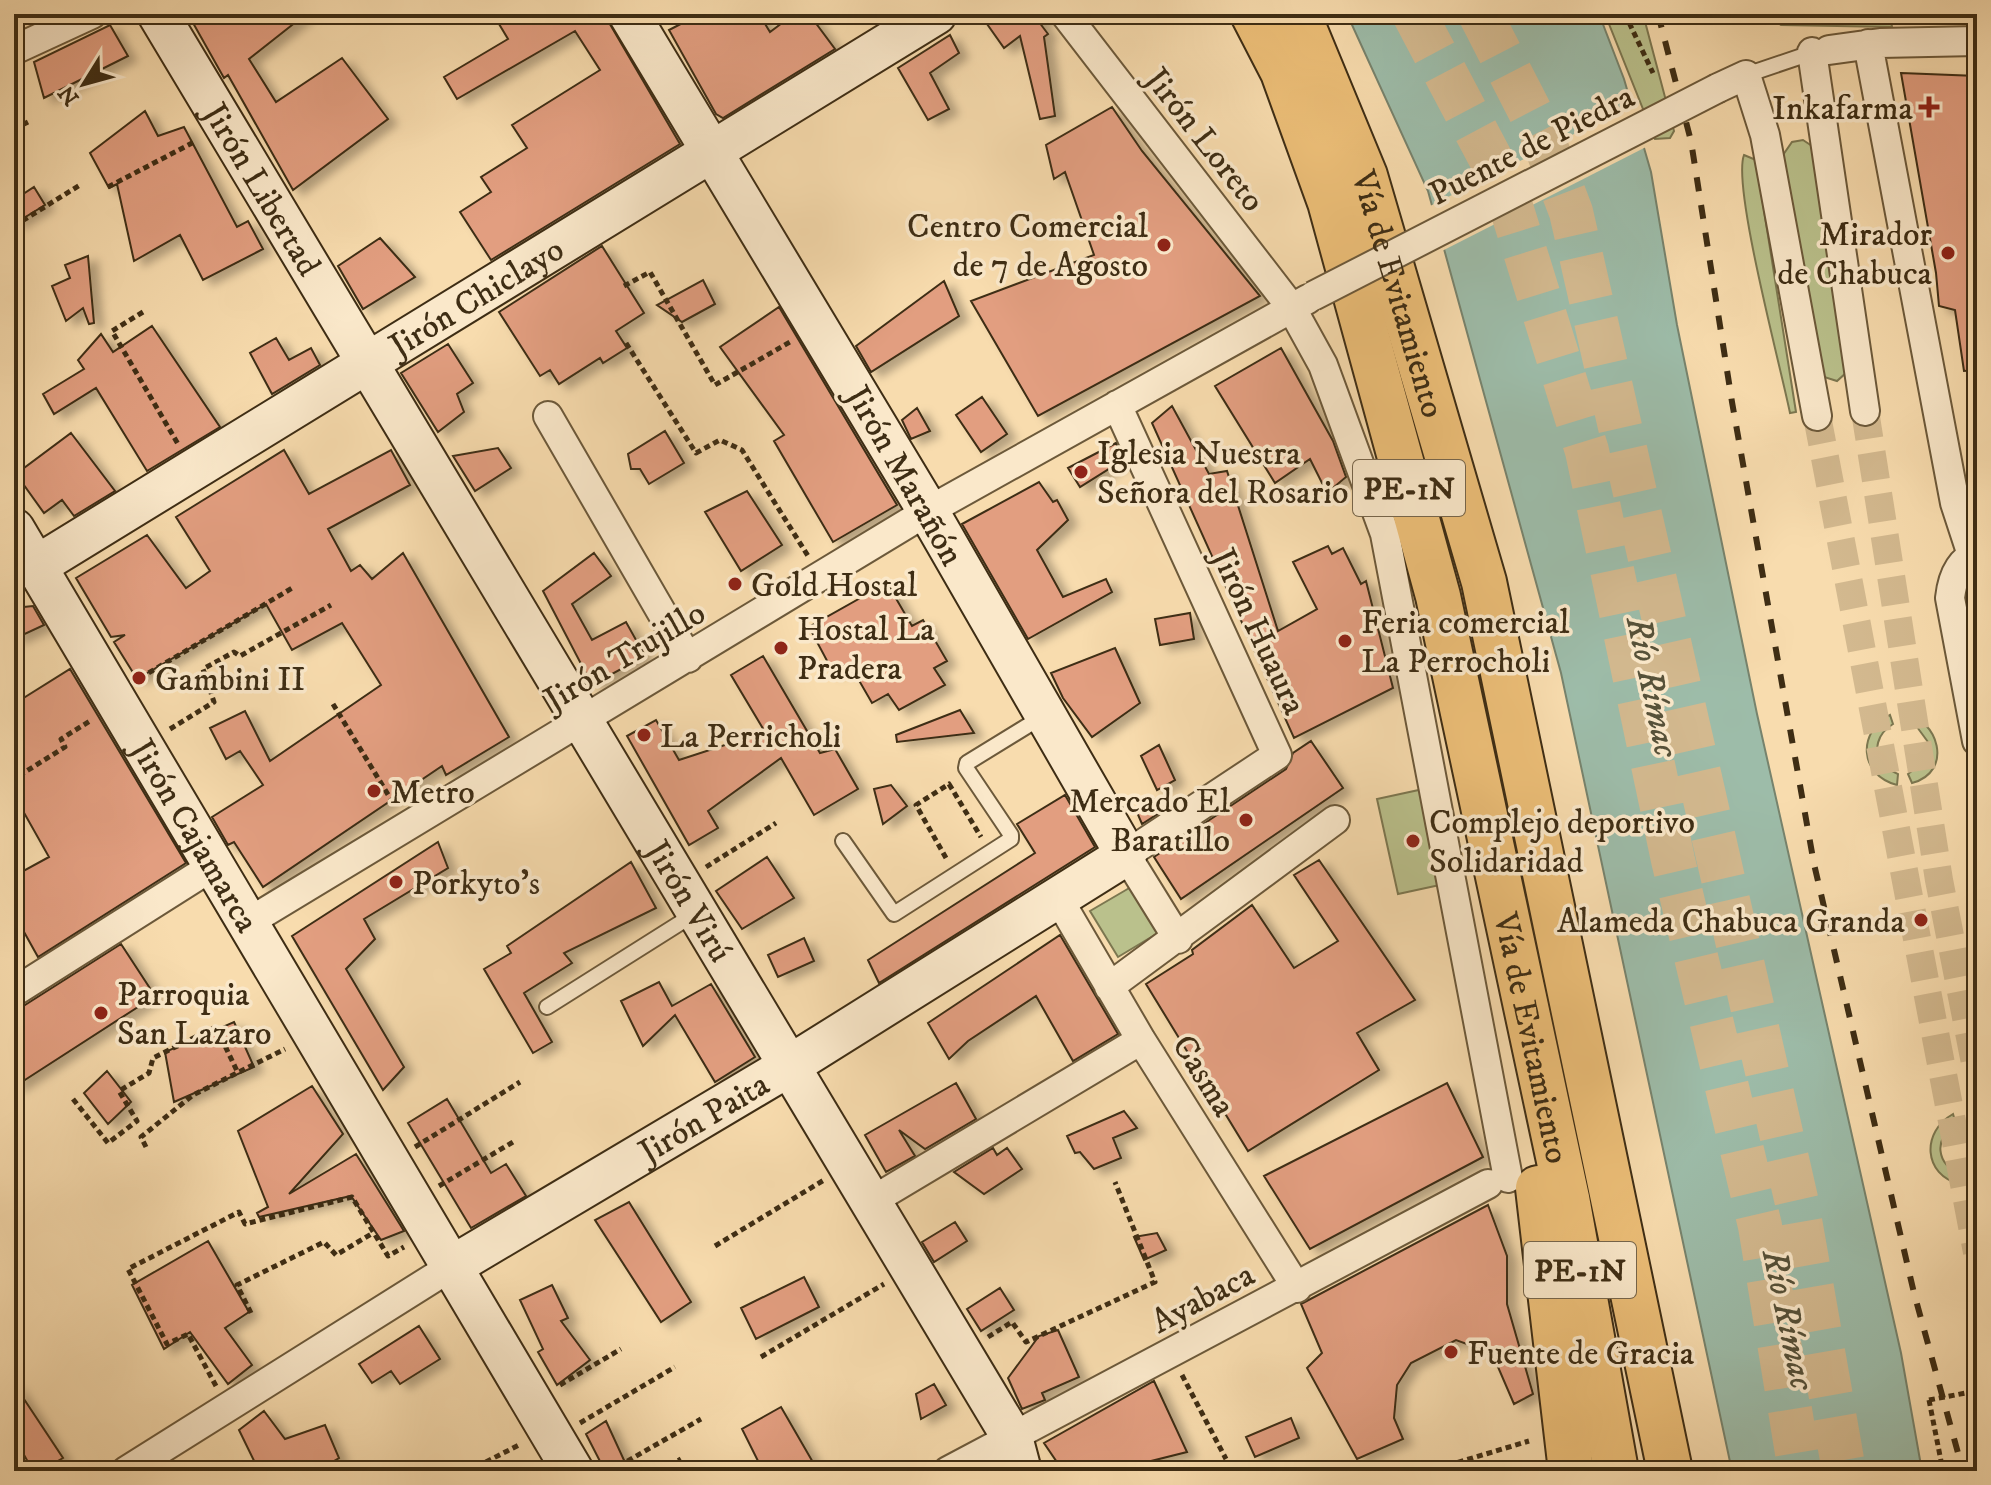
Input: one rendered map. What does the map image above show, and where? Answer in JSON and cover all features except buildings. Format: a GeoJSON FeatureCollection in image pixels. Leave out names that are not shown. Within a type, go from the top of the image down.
{"type":"FeatureCollection","features":[{"type":"Feature","properties":{"kind":"highway","name":"Vía de Evitamiento"},"geometry":{"type":"LineString","coordinates":[[1253,14],[1283,72],[1330,202],[1438,596],[1567,1198],[1616,1471]]}},
{"type":"Feature","properties":{"kind":"highway","name":"Vía de Evitamiento"},"geometry":{"type":"LineString","coordinates":[[1298,14],[1365,176],[1484,582],[1670,1471]]}},
{"type":"Feature","properties":{"kind":"highway"},"geometry":{"type":"LineString","coordinates":[[1539,1069],[1538,1185],[1571,1471]]}},
{"type":"Feature","properties":{"kind":"main road","name":"Jirón Libertad"},"geometry":{"type":"LineString","coordinates":[[158,14],[368,364]]}},
{"type":"Feature","properties":{"kind":"main road","name":"Jirón Marañón"},"geometry":{"type":"LineString","coordinates":[[629,14],[928,511],[1126,855]]}},
{"type":"Feature","properties":{"kind":"main road","name":"Jirón Chiclayo"},"geometry":{"type":"LineString","coordinates":[[26,567],[194,470],[936,14]]}},
{"type":"Feature","properties":{"kind":"main road","name":"Jirón Virú"},"geometry":{"type":"LineString","coordinates":[[368,364],[961,1353],[1016,1454]]}},
{"type":"Feature","properties":{"kind":"main road","name":"Jirón Cajamarca"},"geometry":{"type":"LineString","coordinates":[[14,529],[26,567],[116,699],[552,1435]]}},
{"type":"Feature","properties":{"kind":"main road","name":"Jirón Paita"},"geometry":{"type":"LineString","coordinates":[[454,1265],[789,1066],[1126,855]]}},
{"type":"Feature","properties":{"kind":"street"},"geometry":{"type":"LineString","coordinates":[[14,50],[92,14]]}},
{"type":"Feature","properties":{"kind":"street","name":"Jirón Loreto"},"geometry":{"type":"LineString","coordinates":[[1075,18],[1302,302],[1385,534],[1498,1181]]}},
{"type":"Feature","properties":{"kind":"street"},"geometry":{"type":"LineString","coordinates":[[1865,411],[1821,51],[1868,44],[1977,41]]}},
{"type":"Feature","properties":{"kind":"street"},"geometry":{"type":"LineString","coordinates":[[1868,44],[1955,503],[1974,555],[1954,577],[1950,598],[1977,741]]}},
{"type":"Feature","properties":{"kind":"street"},"geometry":{"type":"LineString","coordinates":[[1746,75],[1765,135],[1817,416]]}},
{"type":"Feature","properties":{"kind":"street","name":"Puente de Piedra"},"geometry":{"type":"LineString","coordinates":[[1302,302],[1746,75]]}},
{"type":"Feature","properties":{"kind":"street","name":"Jirón Trujillo"},"geometry":{"type":"LineString","coordinates":[[247,923],[928,511],[1302,302]]}},
{"type":"Feature","properties":{"kind":"street","name":"Jirón Huaura"},"geometry":{"type":"LineString","coordinates":[[1117,405],[1277,755]]}},
{"type":"Feature","properties":{"kind":"street"},"geometry":{"type":"LineString","coordinates":[[548,416],[688,658]]}},
{"type":"Feature","properties":{"kind":"street","name":"Jirón Paita"},"geometry":{"type":"LineString","coordinates":[[1126,855],[1277,755]]}},
{"type":"Feature","properties":{"kind":"street"},"geometry":{"type":"LineString","coordinates":[[1109,987],[1178,939],[1335,820]]}},
{"type":"Feature","properties":{"kind":"street","name":"Jirón Marañón"},"geometry":{"type":"LineString","coordinates":[[1126,855],[1178,939]]}},
{"type":"Feature","properties":{"kind":"street"},"geometry":{"type":"LineString","coordinates":[[14,992],[213,866]]}},
{"type":"Feature","properties":{"kind":"street","name":"Casma"},"geometry":{"type":"LineString","coordinates":[[1058,898],[1141,1040],[1297,1288]]}},
{"type":"Feature","properties":{"kind":"street"},"geometry":{"type":"LineString","coordinates":[[870,1202],[1141,1040]]}},
{"type":"Feature","properties":{"kind":"street","name":"Ayabaca"},"geometry":{"type":"LineString","coordinates":[[948,1471],[1016,1454],[1171,1354],[1498,1181]]}},
{"type":"Feature","properties":{"kind":"street","name":"Jirón Paita"},"geometry":{"type":"LineString","coordinates":[[126,1471],[454,1265]]}},
{"type":"Feature","properties":{"kind":"street","name":"Jirón Virú"},"geometry":{"type":"LineString","coordinates":[[1016,1454],[1033,1471]]}},
{"type":"Feature","properties":{"kind":"lane"},"geometry":{"type":"LineString","coordinates":[[1746,75],[1821,51]]}},
{"type":"Feature","properties":{"kind":"lane"},"geometry":{"type":"LineString","coordinates":[[843,841],[894,914],[1011,835],[966,768],[967,763],[1045,715]]}},
{"type":"Feature","properties":{"kind":"lane"},"geometry":{"type":"LineString","coordinates":[[547,1007],[687,899]]}},
{"type":"Feature","properties":{"kind":"path"},"geometry":{"type":"LineString","coordinates":[[1625,14],[1653,73]]}},
{"type":"Feature","properties":{"kind":"path"},"geometry":{"type":"LineString","coordinates":[[14,129],[28,122]]}},
{"type":"Feature","properties":{"kind":"path"},"geometry":{"type":"LineString","coordinates":[[108,187],[225,126]]}},
{"type":"Feature","properties":{"kind":"path"},"geometry":{"type":"LineString","coordinates":[[14,226],[80,185]]}},
{"type":"Feature","properties":{"kind":"path"},"geometry":{"type":"LineString","coordinates":[[624,286],[650,272],[715,385],[817,325]]}},
{"type":"Feature","properties":{"kind":"path"},"geometry":{"type":"LineString","coordinates":[[143,312],[112,331],[194,470]]}},
{"type":"Feature","properties":{"kind":"path"},"geometry":{"type":"LineString","coordinates":[[626,343],[696,453],[720,440],[742,450],[821,577]]}},
{"type":"Feature","properties":{"kind":"path"},"geometry":{"type":"LineString","coordinates":[[14,770],[17,777],[65,747],[61,739],[116,699],[294,587]]}},
{"type":"Feature","properties":{"kind":"path"},"geometry":{"type":"LineString","coordinates":[[143,746],[214,702],[203,669],[234,652],[240,656],[331,605]]}},
{"type":"Feature","properties":{"kind":"path"},"geometry":{"type":"LineString","coordinates":[[333,704],[408,827]]}},
{"type":"Feature","properties":{"kind":"path"},"geometry":{"type":"LineString","coordinates":[[955,873],[916,805],[949,784],[990,852]]}},
{"type":"Feature","properties":{"kind":"path"},"geometry":{"type":"LineString","coordinates":[[687,899],[776,823]]}},
{"type":"Feature","properties":{"kind":"path"},"geometry":{"type":"LineString","coordinates":[[73,1099],[108,1143],[137,1121],[119,1091],[149,1073],[153,1058],[216,1027],[238,1073]]}},
{"type":"Feature","properties":{"kind":"path"},"geometry":{"type":"LineString","coordinates":[[146,1147],[141,1137],[193,1095],[314,1034]]}},
{"type":"Feature","properties":{"kind":"path"},"geometry":{"type":"LineString","coordinates":[[391,1162],[520,1082]]}},
{"type":"Feature","properties":{"kind":"path"},"geometry":{"type":"LineString","coordinates":[[228,1407],[188,1334],[167,1344],[128,1269],[239,1212],[245,1224],[352,1197],[388,1256],[424,1216],[513,1142]]}},
{"type":"Feature","properties":{"kind":"path"},"geometry":{"type":"LineString","coordinates":[[715,1246],[849,1166]]}},
{"type":"Feature","properties":{"kind":"path"},"geometry":{"type":"LineString","coordinates":[[961,1353],[1012,1322],[1026,1342],[1155,1282],[1115,1182]]}},
{"type":"Feature","properties":{"kind":"path"},"geometry":{"type":"LineString","coordinates":[[251,1313],[237,1285],[324,1242],[336,1255],[373,1233]]}},
{"type":"Feature","properties":{"kind":"path"},"geometry":{"type":"LineString","coordinates":[[761,1357],[910,1268]]}},
{"type":"Feature","properties":{"kind":"path"},"geometry":{"type":"LineString","coordinates":[[552,1435],[621,1349]]}},
{"type":"Feature","properties":{"kind":"path"},"geometry":{"type":"LineString","coordinates":[[1171,1354],[1226,1459]]}},
{"type":"Feature","properties":{"kind":"path"},"geometry":{"type":"LineString","coordinates":[[468,1471],[552,1435],[675,1367]]}},
{"type":"Feature","properties":{"kind":"path"},"geometry":{"type":"LineString","coordinates":[[1943,1471],[1929,1400],[1976,1391]]}},
{"type":"Feature","properties":{"kind":"path"},"geometry":{"type":"LineString","coordinates":[[610,1471],[701,1419]]}},
{"type":"Feature","properties":{"kind":"path"},"geometry":{"type":"LineString","coordinates":[[1429,1471],[1529,1441]]}},
{"type":"Feature","properties":{"kind":"path"},"geometry":{"type":"LineString","coordinates":[[661,1471],[681,1459]]}},
{"type":"Feature","properties":{"kind":"green space"},"geometry":{"type":"Polygon","coordinates":[[[1605,14],[1643,14],[1674,131],[1670,138],[1655,139],[1605,14]]]}},
{"type":"Feature","properties":{"kind":"green space"},"geometry":{"type":"Polygon","coordinates":[[[1767,14],[1890,14],[1892,27],[1781,25],[1767,14]]]}},
{"type":"Feature","properties":{"kind":"green space"},"geometry":{"type":"Polygon","coordinates":[[[1803,140],[1812,146],[1848,371],[1837,381],[1821,376],[1816,366],[1783,155],[1792,142],[1803,140]]]}},
{"type":"Feature","properties":{"kind":"green space"},"geometry":{"type":"Polygon","coordinates":[[[1744,155],[1756,160],[1796,412],[1790,413],[1759,279],[1745,202],[1744,155]]]}},
{"type":"Feature","properties":{"kind":"green space"},"geometry":{"type":"Polygon","coordinates":[[[1902,713],[1925,724],[1937,746],[1933,768],[1925,777],[1912,783],[1908,774],[1927,759],[1928,742],[1917,727],[1901,722],[1902,713]]]}},
{"type":"Feature","properties":{"kind":"green space"},"geometry":{"type":"Polygon","coordinates":[[[1890,715],[1893,724],[1880,737],[1877,748],[1882,766],[1898,774],[1897,785],[1875,772],[1867,753],[1872,732],[1879,722],[1890,715]]]}},
{"type":"Feature","properties":{"kind":"green space","name":"Complejo deportivo Solidaridad"},"geometry":{"type":"Polygon","coordinates":[[[1428,788],[1449,883],[1398,894],[1377,799],[1428,788]]]}},
{"type":"Feature","properties":{"kind":"green space"},"geometry":{"type":"Polygon","coordinates":[[[1131,887],[1158,933],[1118,957],[1090,911],[1131,887]]]}},
{"type":"Feature","properties":{"kind":"green space"},"geometry":{"type":"Polygon","coordinates":[[[1953,1114],[1956,1124],[1944,1136],[1940,1151],[1946,1165],[1961,1174],[1960,1184],[1939,1172],[1931,1152],[1935,1131],[1953,1114]]]}},
{"type":"Feature","properties":{"kind":"water","name":"Río Rímac"},"geometry":{"type":"Polygon","coordinates":[[[1347,14],[1599,14],[1624,79],[1651,172],[1677,325],[1757,714],[1901,1353],[1922,1471],[1732,1471],[1561,673],[1428,191],[1347,14]]]}},
{"type":"Feature","properties":{"kind":"pier"},"geometry":{"type":"Polygon","coordinates":[[[1636,103],[1648,146],[1440,252],[1428,207],[1636,103]]]}},
{"type":"Feature","properties":{"kind":"tunnel"},"geometry":{"type":"LineString","coordinates":[[1414,14],[1504,184],[1587,451],[1673,860],[1760,1226],[1800,1471]]}},
{"type":"Feature","properties":{"kind":"tunnel"},"geometry":{"type":"LineString","coordinates":[[1480,14],[1541,133],[1571,212],[1797,1203],[1844,1471]]}},
{"type":"Feature","properties":{"kind":"tunnel"},"geometry":{"type":"LineString","coordinates":[[1865,411],[1939,880],[1977,1073]]}},
{"type":"Feature","properties":{"kind":"tunnel"},"geometry":{"type":"LineString","coordinates":[[1817,416],[1977,1252]]}},
{"type":"Feature","properties":{"kind":"railway"},"geometry":{"type":"LineString","coordinates":[[1658,14],[1691,141],[1732,402],[1814,864],[1914,1293],[1963,1471]]}},
{"type":"Feature","properties":{"kind":"place","name":"Inkafarma"},"geometry":{"type":"Point","coordinates":[1929,107]}},
{"type":"Feature","properties":{"kind":"place","name":"Centro Comercial de 7 de Agosto"},"geometry":{"type":"Point","coordinates":[1164,245]}},
{"type":"Feature","properties":{"kind":"place","name":"Mirador de Chabuca"},"geometry":{"type":"Point","coordinates":[1948,253]}},
{"type":"Feature","properties":{"kind":"place","name":"Iglesia Nuestra Señora del Rosario"},"geometry":{"type":"Point","coordinates":[1081,472]}},
{"type":"Feature","properties":{"kind":"place","name":"Gold Hostal"},"geometry":{"type":"Point","coordinates":[735,584]}},
{"type":"Feature","properties":{"kind":"place","name":"Feria comercial La Perrocholi"},"geometry":{"type":"Point","coordinates":[1345,641]}},
{"type":"Feature","properties":{"kind":"place","name":"Hostal La Pradera"},"geometry":{"type":"Point","coordinates":[781,648]}},
{"type":"Feature","properties":{"kind":"place","name":"Gambini II"},"geometry":{"type":"Point","coordinates":[139,678]}},
{"type":"Feature","properties":{"kind":"place","name":"La Perricholi"},"geometry":{"type":"Point","coordinates":[644,735]}},
{"type":"Feature","properties":{"kind":"place","name":"Metro"},"geometry":{"type":"Point","coordinates":[374,791]}},
{"type":"Feature","properties":{"kind":"place","name":"Mercado El Baratillo"},"geometry":{"type":"Point","coordinates":[1246,820]}},
{"type":"Feature","properties":{"kind":"place","name":"Complejo deportivo Solidaridad"},"geometry":{"type":"Point","coordinates":[1413,841]}},
{"type":"Feature","properties":{"kind":"place","name":"Porkyto's"},"geometry":{"type":"Point","coordinates":[396,882]}},
{"type":"Feature","properties":{"kind":"place","name":"Alameda Chabuca Granda"},"geometry":{"type":"Point","coordinates":[1921,920]}},
{"type":"Feature","properties":{"kind":"place","name":"Parroquia San Lazaro"},"geometry":{"type":"Point","coordinates":[101,1013]}},
{"type":"Feature","properties":{"kind":"place","name":"Fuente de Gracia"},"geometry":{"type":"Point","coordinates":[1451,1352]}}]}
